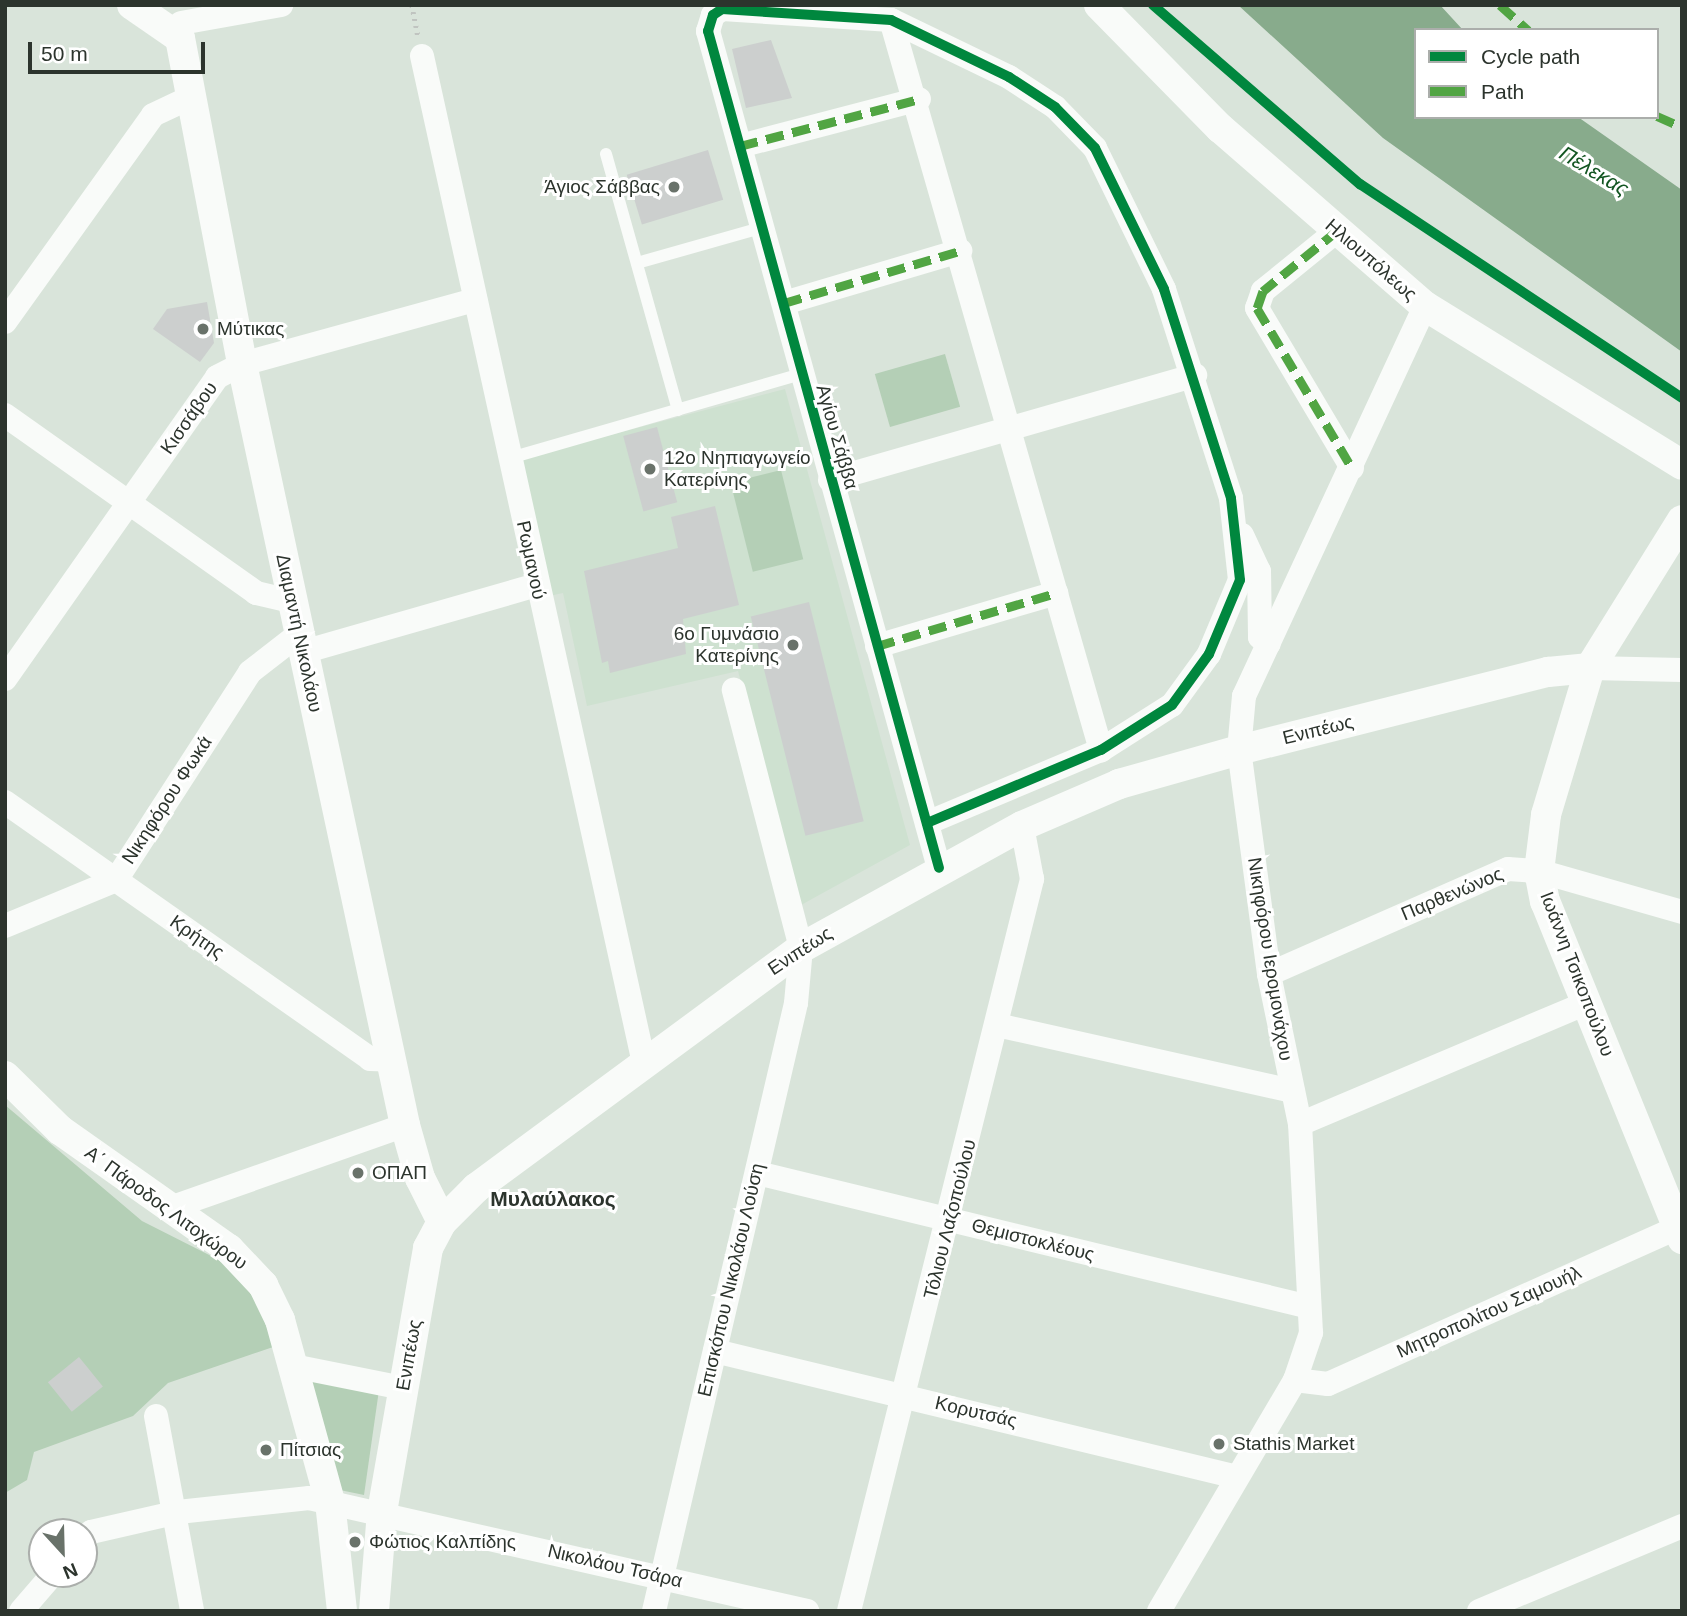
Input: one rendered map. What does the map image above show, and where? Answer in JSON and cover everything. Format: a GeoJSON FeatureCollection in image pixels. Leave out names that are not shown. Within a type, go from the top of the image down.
{"type":"FeatureCollection","features":[{"type":"Feature","properties":{"kind":"street"},"geometry":{"type":"LineString","coordinates":[[132,5],[182,22],[281,5]]}},
{"type":"Feature","properties":{"kind":"street","name":"Ηλιουπόλεως"},"geometry":{"type":"LineString","coordinates":[[1099,5],[1220,128],[1425,306],[1682,465]]}},
{"type":"Feature","properties":{"kind":"street","name":"Αγίου Σάββα"},"geometry":{"type":"LineString","coordinates":[[891,20],[733,8],[713,15],[708,31],[939,867]]}},
{"type":"Feature","properties":{"kind":"street"},"geometry":{"type":"LineString","coordinates":[[891,20],[919,99],[1008,427],[1101,750]]}},
{"type":"Feature","properties":{"kind":"street"},"geometry":{"type":"LineString","coordinates":[[891,20],[1009,77],[1055,107],[1096,148],[1164,289],[1195,375],[1238,528],[1259,571],[1260,637],[1269,644]]}},
{"type":"Feature","properties":{"kind":"street","name":"Διαμαντή Νικολάου"},"geometry":{"type":"LineString","coordinates":[[182,22],[191,96],[242,364],[405,1125],[420,1178],[442,1222]]}},
{"type":"Feature","properties":{"kind":"street","name":"Ρωμανού"},"geometry":{"type":"LineString","coordinates":[[422,57],[536,585],[644,1063]]}},
{"type":"Feature","properties":{"kind":"street"},"geometry":{"type":"LineString","coordinates":[[5,322],[153,115],[191,96]]}},
{"type":"Feature","properties":{"kind":"street"},"geometry":{"type":"LineString","coordinates":[[740,146],[919,99]]}},
{"type":"Feature","properties":{"kind":"street"},"geometry":{"type":"LineString","coordinates":[[1338,230],[1263,291],[1257,308],[1352,468]]}},
{"type":"Feature","properties":{"kind":"street"},"geometry":{"type":"LineString","coordinates":[[784,303],[960,251]]}},
{"type":"Feature","properties":{"kind":"street","name":"Κισσάβου"},"geometry":{"type":"LineString","coordinates":[[5,679],[217,377],[242,364],[475,299]]}},
{"type":"Feature","properties":{"kind":"street","name":"Νικηφόρου Ιερομονάχου"},"geometry":{"type":"LineString","coordinates":[[1159,1611],[1307,1356],[1309,1307],[1300,1124],[1269,974],[1239,750],[1244,696],[1425,306]]}},
{"type":"Feature","properties":{"kind":"street"},"geometry":{"type":"LineString","coordinates":[[830,480],[1195,375]]}},
{"type":"Feature","properties":{"kind":"street"},"geometry":{"type":"LineString","coordinates":[[5,415],[256,593],[292,601]]}},
{"type":"Feature","properties":{"kind":"street","name":"Ιωάννη Τσικοπούλου"},"geometry":{"type":"LineString","coordinates":[[1680,1231],[1586,1003],[1539,871],[1546,815],[1590,668],[1682,520]]}},
{"type":"Feature","properties":{"kind":"street"},"geometry":{"type":"LineString","coordinates":[[927,823],[1101,750],[1172,705],[1209,654],[1240,580],[1238,528]]}},
{"type":"Feature","properties":{"kind":"street","name":"Νικηφόρου Φωκά"},"geometry":{"type":"LineString","coordinates":[[5,926],[116,880],[250,672],[301,643],[536,585]]}},
{"type":"Feature","properties":{"kind":"street"},"geometry":{"type":"LineString","coordinates":[[877,646],[1056,593]]}},
{"type":"Feature","properties":{"kind":"street"},"geometry":{"type":"LineString","coordinates":[[1590,668],[1682,670]]}},
{"type":"Feature","properties":{"kind":"street","name":"Ενιπέως"},"geometry":{"type":"LineString","coordinates":[[374,1611],[382,1512],[428,1248],[442,1222],[476,1188],[801,948],[939,867],[1022,826],[1119,783],[1549,672],[1590,668]]}},
{"type":"Feature","properties":{"kind":"street","name":"Επισκόπου Νικολάου Λούση"},"geometry":{"type":"LineString","coordinates":[[654,1611],[796,1003],[801,948],[734,690]]}},
{"type":"Feature","properties":{"kind":"street","name":"Κρήτης"},"geometry":{"type":"LineString","coordinates":[[5,802],[370,1059],[393,1060]]}},
{"type":"Feature","properties":{"kind":"street","name":"Τόλιου Λαζοπούλου"},"geometry":{"type":"LineString","coordinates":[[849,1611],[908,1396],[1032,879],[1022,826]]}},
{"type":"Feature","properties":{"kind":"street","name":"Παρθενώνος"},"geometry":{"type":"LineString","coordinates":[[1269,974],[1508,869],[1539,871],[1682,912]]}},
{"type":"Feature","properties":{"kind":"street"},"geometry":{"type":"LineString","coordinates":[[1300,1124],[1586,1003]]}},
{"type":"Feature","properties":{"kind":"street"},"geometry":{"type":"LineString","coordinates":[[997,1025],[1293,1091]]}},
{"type":"Feature","properties":{"kind":"street","name":"Α΄ Πάροδος Λιτοχώρου"},"geometry":{"type":"LineString","coordinates":[[6,1078],[60,1130],[249,1266],[280,1320],[330,1502],[342,1611]]}},
{"type":"Feature","properties":{"kind":"street"},"geometry":{"type":"LineString","coordinates":[[167,1209],[405,1125]]}},
{"type":"Feature","properties":{"kind":"street","name":"Θεμιστοκλέους"},"geometry":{"type":"LineString","coordinates":[[757,1173],[1309,1307]]}},
{"type":"Feature","properties":{"kind":"street","name":"Μητροπολίτου Σαμουήλ"},"geometry":{"type":"LineString","coordinates":[[1294,1380],[1328,1384],[1680,1231]]}},
{"type":"Feature","properties":{"kind":"street","name":"Κορυτσάς"},"geometry":{"type":"LineString","coordinates":[[715,1351],[1237,1477]]}},
{"type":"Feature","properties":{"kind":"street"},"geometry":{"type":"LineString","coordinates":[[293,1366],[403,1388]]}},
{"type":"Feature","properties":{"kind":"street"},"geometry":{"type":"LineString","coordinates":[[156,1416],[178,1512],[192,1611]]}},
{"type":"Feature","properties":{"kind":"street","name":"Νικολάου Τσάρα"},"geometry":{"type":"LineString","coordinates":[[98,1530],[178,1512],[309,1498],[382,1512],[807,1611]]}},
{"type":"Feature","properties":{"kind":"street"},"geometry":{"type":"LineString","coordinates":[[1479,1611],[1682,1526]]}},
{"type":"Feature","properties":{"kind":"street"},"geometry":{"type":"LineString","coordinates":[[21,1611],[41,1588]]}},
{"type":"Feature","properties":{"kind":"lane"},"geometry":{"type":"LineString","coordinates":[[606,154],[678,410]]}},
{"type":"Feature","properties":{"kind":"lane"},"geometry":{"type":"LineString","coordinates":[[637,263],[764,227]]}},
{"type":"Feature","properties":{"kind":"lane"},"geometry":{"type":"LineString","coordinates":[[510,458],[801,374]]}},
{"type":"Feature","properties":{"kind":"shaded area"},"geometry":{"type":"Polygon","coordinates":[[[945,354],[960,407],[890,427],[875,374],[945,354]]]}},
{"type":"Feature","properties":{"kind":"shaded area"},"geometry":{"type":"Polygon","coordinates":[[[785,389],[910,845],[801,905],[738,671],[587,706],[563,593],[549,596],[519,459],[785,389]]]}},
{"type":"Feature","properties":{"kind":"shaded area"},"geometry":{"type":"Polygon","coordinates":[[[781,470],[803,559],[753,572],[731,483],[781,470]]]}},
{"type":"Feature","properties":{"kind":"shaded area"},"geometry":{"type":"Polygon","coordinates":[[[5,1105],[142,1221],[225,1263],[250,1285],[276,1346],[168,1383],[133,1416],[34,1452],[27,1480],[5,1493],[5,1105]]]}},
{"type":"Feature","properties":{"kind":"shaded area"},"geometry":{"type":"Polygon","coordinates":[[[305,1374],[379,1390],[364,1495],[335,1489],[305,1374]]]}},
{"type":"Feature","properties":{"kind":"water","name":"Πέλεκας"},"geometry":{"type":"Polygon","coordinates":[[[1238,5],[1440,5],[1461,28],[1414,28],[1414,119],[1581,119],[1682,190],[1682,352],[1383,138],[1238,5]]]}},
{"type":"Feature","properties":{"kind":"building"},"geometry":{"type":"Polygon","coordinates":[[[771,40],[792,98],[746,108],[732,49],[771,40]]]}},
{"type":"Feature","properties":{"kind":"building","name":"Άγιος Σάββας"},"geometry":{"type":"Polygon","coordinates":[[[708,150],[723,200],[642,225],[627,175],[708,150]]]}},
{"type":"Feature","properties":{"kind":"building"},"geometry":{"type":"Polygon","coordinates":[[[207,302],[214,343],[200,362],[153,329],[167,309],[207,302]]]}},
{"type":"Feature","properties":{"kind":"building","name":"12ο Νηπιαγωγείο Κατερίνης"},"geometry":{"type":"Polygon","coordinates":[[[657,427],[677,502],[643,511],[623,436],[657,427]]]}},
{"type":"Feature","properties":{"kind":"building"},"geometry":{"type":"Polygon","coordinates":[[[715,506],[739,605],[683,619],[686,654],[610,673],[608,661],[602,663],[584,571],[678,548],[671,517],[715,506]]]}},
{"type":"Feature","properties":{"kind":"building"},"geometry":{"type":"Polygon","coordinates":[[[809,602],[864,821],[805,836],[751,617],[809,602]]]}},
{"type":"Feature","properties":{"kind":"building"},"geometry":{"type":"Polygon","coordinates":[[[79,1357],[103,1387],[72,1412],[48,1382],[79,1357]]]}},
{"type":"Feature","properties":{"kind":"marked path"},"geometry":{"type":"LineString","coordinates":[[1500,5],[1526,28]]}},
{"type":"Feature","properties":{"kind":"marked path"},"geometry":{"type":"LineString","coordinates":[[740,146],[919,99]]}},
{"type":"Feature","properties":{"kind":"marked path"},"geometry":{"type":"LineString","coordinates":[[1659,117],[1682,127]]}},
{"type":"Feature","properties":{"kind":"marked path"},"geometry":{"type":"LineString","coordinates":[[1338,230],[1263,291],[1257,308],[1352,468]]}},
{"type":"Feature","properties":{"kind":"marked path"},"geometry":{"type":"LineString","coordinates":[[784,303],[960,251]]}},
{"type":"Feature","properties":{"kind":"marked path"},"geometry":{"type":"LineString","coordinates":[[877,646],[1056,593]]}},
{"type":"Feature","properties":{"kind":"cycle path"},"geometry":{"type":"LineString","coordinates":[[1153,5],[1360,184],[1682,398]]}},
{"type":"Feature","properties":{"kind":"cycle path"},"geometry":{"type":"LineString","coordinates":[[927,823],[1101,750],[1172,705],[1209,654],[1240,580],[1231,498],[1164,289],[1095,148],[1055,107],[1009,77],[891,20],[722,9],[713,15],[708,31],[939,868]]}},
{"type":"Feature","properties":{"kind":"place","name":"Άγιος Σάββας"},"geometry":{"type":"Point","coordinates":[674,187]}},
{"type":"Feature","properties":{"kind":"place","name":"Μύτικας"},"geometry":{"type":"Point","coordinates":[203,329]}},
{"type":"Feature","properties":{"kind":"place","name":"12ο Νηπιαγωγείο Κατερίνης"},"geometry":{"type":"Point","coordinates":[650,469]}},
{"type":"Feature","properties":{"kind":"place","name":"6ο Γυμνάσιο Κατερίνης"},"geometry":{"type":"Point","coordinates":[793,645]}},
{"type":"Feature","properties":{"kind":"place","name":"ΟΠΑΠ"},"geometry":{"type":"Point","coordinates":[358,1173]}},
{"type":"Feature","properties":{"kind":"place","name":"Stathis Market"},"geometry":{"type":"Point","coordinates":[1219,1444]}},
{"type":"Feature","properties":{"kind":"place","name":"Πίτσιας"},"geometry":{"type":"Point","coordinates":[266,1450]}},
{"type":"Feature","properties":{"kind":"place","name":"Φώτιος Καλπίδης"},"geometry":{"type":"Point","coordinates":[355,1542]}},
{"type":"Feature","properties":{"kind":"district","name":"Μυλαύλακος"},"geometry":{"type":"Point","coordinates":[553,1199]}}]}
